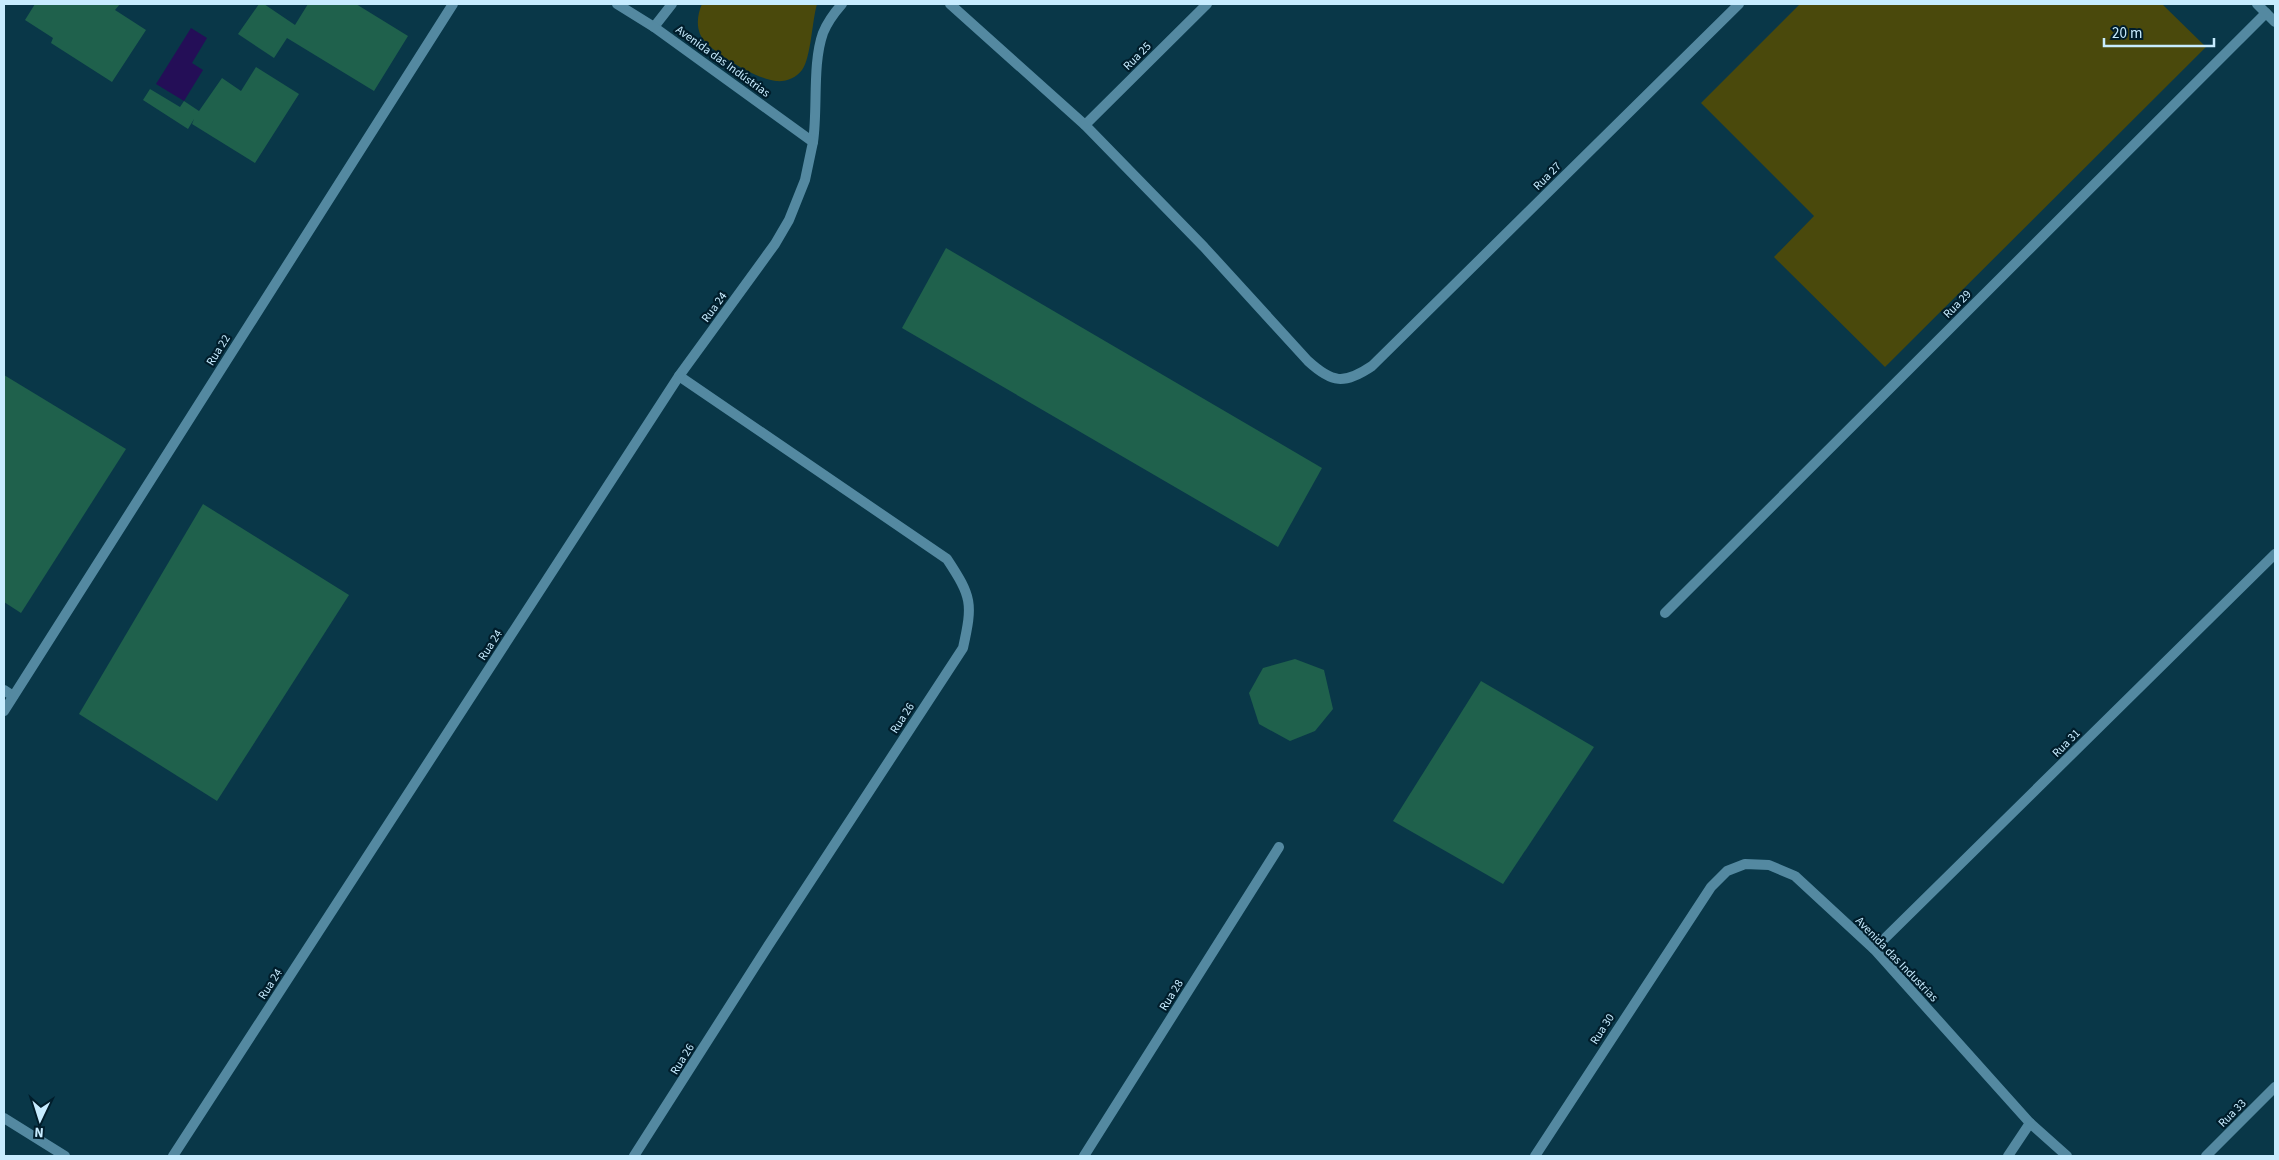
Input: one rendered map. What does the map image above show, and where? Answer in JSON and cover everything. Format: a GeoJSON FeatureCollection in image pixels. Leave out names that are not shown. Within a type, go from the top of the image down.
{"type":"FeatureCollection","features":[{"type":"Feature","properties":{"kind":"street","name":"Rua 22"},"geometry":{"type":"LineString","coordinates":[[4,711],[8,693],[454,4]]}},
{"type":"Feature","properties":{"kind":"street","name":"Avenida das Indústrias"},"geometry":{"type":"LineString","coordinates":[[617,4],[654,26],[813,142]]}},
{"type":"Feature","properties":{"kind":"street"},"geometry":{"type":"LineString","coordinates":[[654,26],[672,4]]}},
{"type":"Feature","properties":{"kind":"street","name":"Rua 24"},"geometry":{"type":"LineString","coordinates":[[173,1156],[679,376],[775,244],[789,220],[805,180],[813,142],[816,120],[818,51],[824,31],[842,4]]}},
{"type":"Feature","properties":{"kind":"street","name":"Rua 27"},"geometry":{"type":"LineString","coordinates":[[950,4],[1085,125],[1204,248],[1308,361],[1322,374],[1333,379],[1344,380],[1357,376],[1372,366],[1739,4]]}},
{"type":"Feature","properties":{"kind":"street","name":"Rua 25"},"geometry":{"type":"LineString","coordinates":[[1085,125],[1207,4]]}},
{"type":"Feature","properties":{"kind":"street"},"geometry":{"type":"LineString","coordinates":[[2257,4],[2275,22]]}},
{"type":"Feature","properties":{"kind":"street","name":"Rua 29"},"geometry":{"type":"LineString","coordinates":[[1665,613],[2266,12]]}},
{"type":"Feature","properties":{"kind":"street","name":"Rua 26"},"geometry":{"type":"LineString","coordinates":[[634,1156],[768,946],[963,648],[970,616],[966,587],[947,559],[679,376]]}},
{"type":"Feature","properties":{"kind":"street","name":"Rua 31"},"geometry":{"type":"LineString","coordinates":[[1874,949],[2275,554]]}},
{"type":"Feature","properties":{"kind":"street","name":"Rua 28"},"geometry":{"type":"LineString","coordinates":[[1084,1156],[1279,846]]}},
{"type":"Feature","properties":{"kind":"street","name":"Avenida das Industrias"},"geometry":{"type":"LineString","coordinates":[[1690,916],[1711,887],[1727,871],[1745,864],[1769,865],[1795,876],[1874,949],[2030,1122],[2067,1156]]}},
{"type":"Feature","properties":{"kind":"street","name":"Rua 30"},"geometry":{"type":"LineString","coordinates":[[1535,1156],[1690,916]]}},
{"type":"Feature","properties":{"kind":"street","name":"Rua 33"},"geometry":{"type":"LineString","coordinates":[[2206,1156],[2275,1087]]}},
{"type":"Feature","properties":{"kind":"street"},"geometry":{"type":"LineString","coordinates":[[4,1118],[65,1156]]}},
{"type":"Feature","properties":{"kind":"street"},"geometry":{"type":"LineString","coordinates":[[2008,1156],[2030,1122]]}},
{"type":"Feature","properties":{"kind":"shaded area"},"geometry":{"type":"Polygon","coordinates":[[[702,4],[817,4],[807,57],[802,70],[790,79],[776,81],[746,70],[722,56],[704,41],[700,34],[698,19],[702,4]]]}},
{"type":"Feature","properties":{"kind":"shaded area"},"geometry":{"type":"Polygon","coordinates":[[[1800,4],[2162,4],[2206,47],[1885,367],[1774,257],[1814,216],[1701,103],[1800,4]]]}},
{"type":"Feature","properties":{"kind":"shaded area"},"geometry":{"type":"Polygon","coordinates":[[[191,28],[207,38],[192,63],[203,70],[184,101],[156,84],[191,28]]]}},
{"type":"Feature","properties":{"kind":"building"},"geometry":{"type":"Polygon","coordinates":[[[35,4],[120,4],[115,10],[146,30],[112,82],[51,43],[53,38],[25,20],[35,4]]]}},
{"type":"Feature","properties":{"kind":"building"},"geometry":{"type":"Polygon","coordinates":[[[259,4],[264,4],[295,25],[308,4],[356,4],[408,36],[374,91],[287,38],[274,58],[238,34],[259,4]]]}},
{"type":"Feature","properties":{"kind":"building"},"geometry":{"type":"Polygon","coordinates":[[[256,67],[299,94],[255,163],[192,124],[194,119],[188,129],[143,100],[150,89],[180,107],[184,101],[199,111],[222,78],[241,91],[256,67]]]}},
{"type":"Feature","properties":{"kind":"building"},"geometry":{"type":"Polygon","coordinates":[[[946,248],[1322,468],[1278,547],[902,328],[946,248]]]}},
{"type":"Feature","properties":{"kind":"building"},"geometry":{"type":"Polygon","coordinates":[[[4,375],[126,449],[21,613],[4,602],[4,375]]]}},
{"type":"Feature","properties":{"kind":"building"},"geometry":{"type":"Polygon","coordinates":[[[203,504],[349,595],[217,801],[79,714],[203,504]]]}},
{"type":"Feature","properties":{"kind":"building"},"geometry":{"type":"Polygon","coordinates":[[[1295,659],[1324,670],[1333,709],[1315,731],[1290,741],[1259,724],[1249,693],[1263,668],[1295,659]]]}},
{"type":"Feature","properties":{"kind":"building"},"geometry":{"type":"Polygon","coordinates":[[[1481,681],[1594,747],[1503,884],[1393,821],[1481,681]]]}}]}
